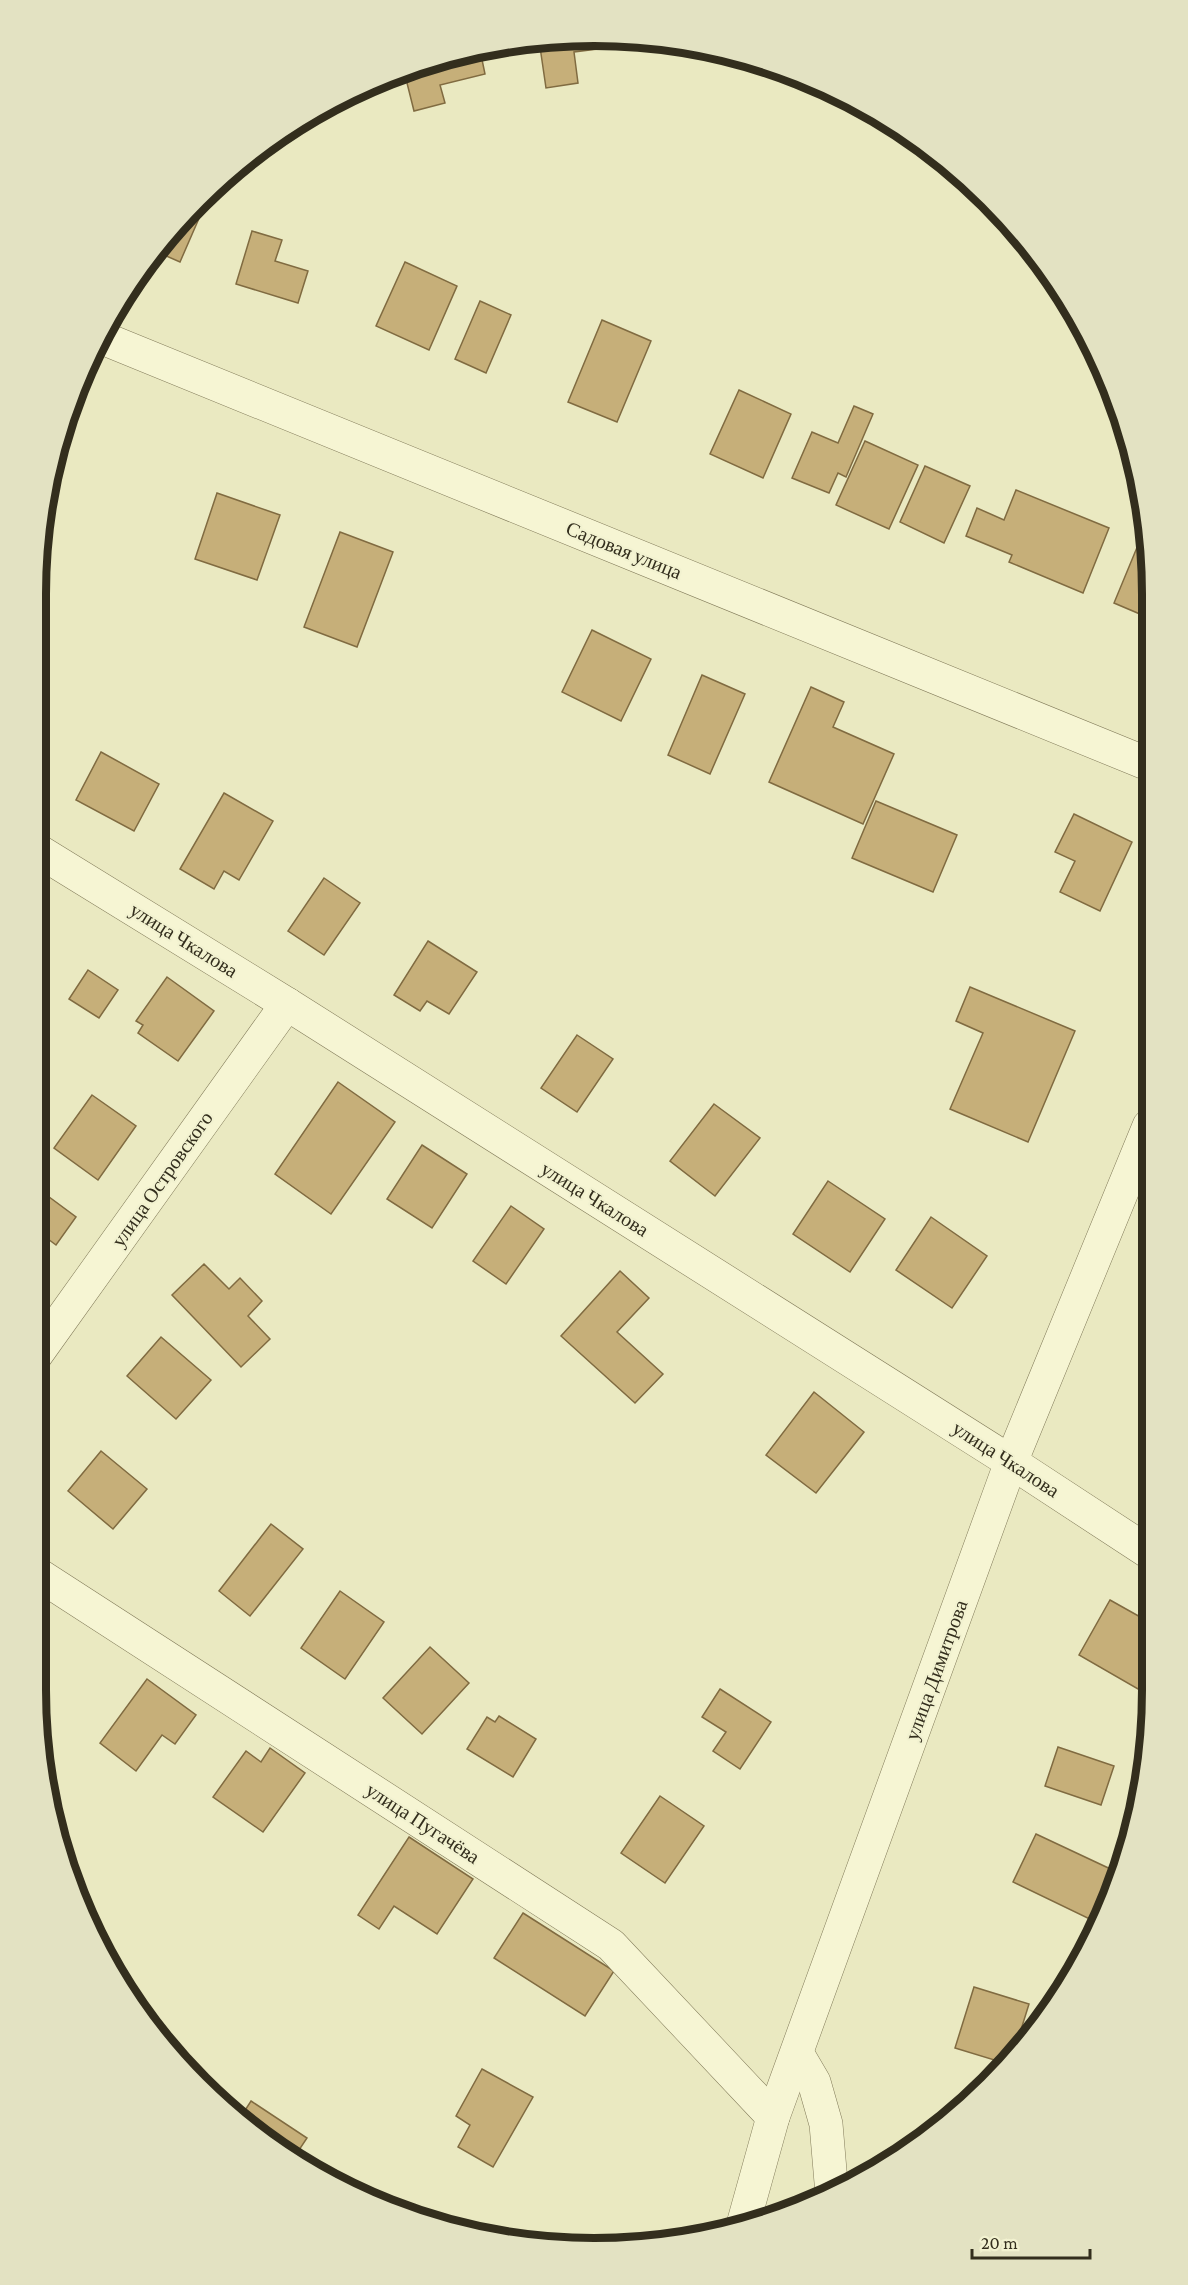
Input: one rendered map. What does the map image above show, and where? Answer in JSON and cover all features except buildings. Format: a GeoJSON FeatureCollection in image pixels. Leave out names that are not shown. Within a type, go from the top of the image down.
{"type":"FeatureCollection","features":[{"type":"Feature","properties":{"kind":"street","name":"Садовая улица"},"geometry":{"type":"LineString","coordinates":[[109,341],[1142,762]]}},
{"type":"Feature","properties":{"kind":"street","name":"улица Чкалова"},"geometry":{"type":"LineString","coordinates":[[46,856],[287,1004],[1011,1462],[1142,1548]]}},
{"type":"Feature","properties":{"kind":"street","name":"улица Островского"},"geometry":{"type":"LineString","coordinates":[[46,1341],[287,1004]]}},
{"type":"Feature","properties":{"kind":"street","name":"улица Димитрова"},"geometry":{"type":"LineString","coordinates":[[745,2217],[773,2117],[1011,1462],[1142,1143]]}},
{"type":"Feature","properties":{"kind":"street","name":"улица Пугачёва"},"geometry":{"type":"LineString","coordinates":[[46,1579],[611,1945],[773,2117]]}},
{"type":"Feature","properties":{"kind":"street"},"geometry":{"type":"LineString","coordinates":[[796,2053],[814,2082],[826,2124],[831,2184]]}}]}
